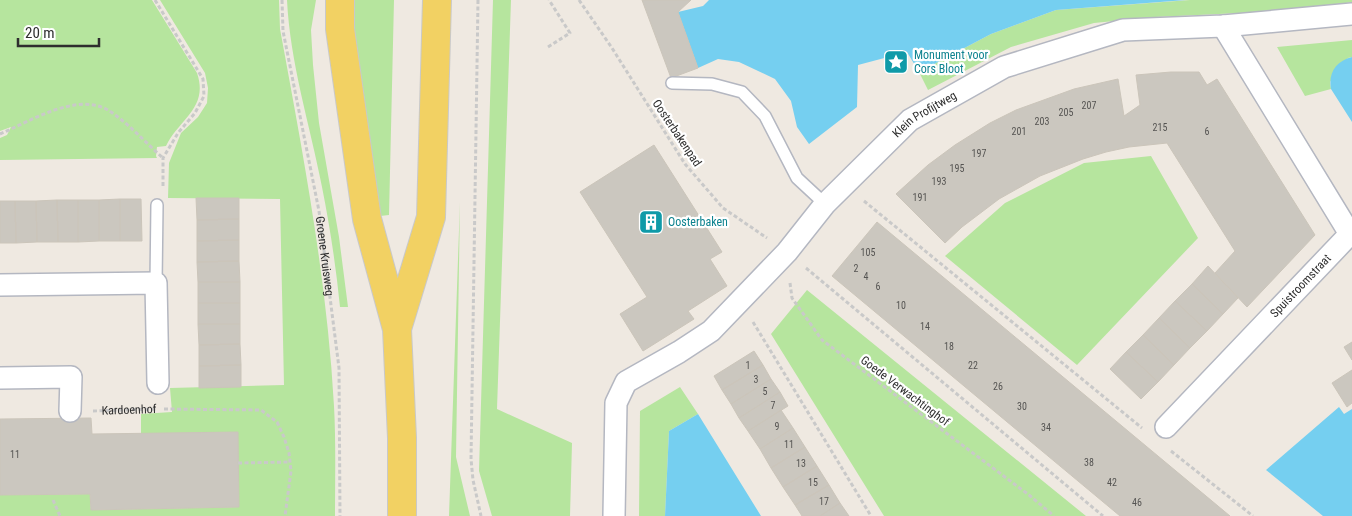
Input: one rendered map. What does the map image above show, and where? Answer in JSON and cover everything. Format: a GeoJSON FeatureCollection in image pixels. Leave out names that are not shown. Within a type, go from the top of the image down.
{"type":"FeatureCollection","features":[{"type":"Feature","properties":{"kind":"main road"},"geometry":{"type":"LineString","coordinates":[[340,0],[340,29],[368,219],[397,329],[402,438],[402,516]]}},
{"type":"Feature","properties":{"kind":"main road"},"geometry":{"type":"LineString","coordinates":[[397,329],[431,217],[437,0]]}},
{"type":"Feature","properties":{"kind":"street","name":"Klein Profijtweg"},"geometry":{"type":"LineString","coordinates":[[614,516],[616,403],[626,382],[711,331],[786,252],[825,204],[910,120],[1004,67],[1123,30],[1223,26],[1352,14]]}},
{"type":"Feature","properties":{"kind":"street","name":"Spuistroomstraat"},"geometry":{"type":"LineString","coordinates":[[1161,433],[1350,234],[1223,26]]}},
{"type":"Feature","properties":{"kind":"street"},"geometry":{"type":"LineString","coordinates":[[0,285],[156,283],[158,383]]}},
{"type":"Feature","properties":{"kind":"street"},"geometry":{"type":"LineString","coordinates":[[0,378],[71,377],[70,411]]}},
{"type":"Feature","properties":{"kind":"lane"},"geometry":{"type":"LineString","coordinates":[[672,83],[712,84],[742,92],[765,116],[797,178],[825,204]]}},
{"type":"Feature","properties":{"kind":"lane"},"geometry":{"type":"LineString","coordinates":[[156,283],[157,206]]}},
{"type":"Feature","properties":{"kind":"path"},"geometry":{"type":"LineString","coordinates":[[156,0],[203,79],[204,96],[195,113],[178,133],[163,158],[163,195],[157,206]]}},
{"type":"Feature","properties":{"kind":"path","name":"Groene Kruisweg"},"geometry":{"type":"LineString","coordinates":[[282,0],[283,32],[319,211],[339,368],[340,516]]}},
{"type":"Feature","properties":{"kind":"path"},"geometry":{"type":"LineString","coordinates":[[478,0],[471,458],[473,480],[481,516]]}},
{"type":"Feature","properties":{"kind":"path"},"geometry":{"type":"LineString","coordinates":[[548,47],[570,33],[550,0]]}},
{"type":"Feature","properties":{"kind":"path","name":"Oosterbakenpad"},"geometry":{"type":"LineString","coordinates":[[579,0],[612,48],[685,164],[724,208],[786,252],[1103,516]]}},
{"type":"Feature","properties":{"kind":"path"},"geometry":{"type":"LineString","coordinates":[[0,134],[64,106],[86,104],[110,111],[163,158]]}},
{"type":"Feature","properties":{"kind":"path"},"geometry":{"type":"LineString","coordinates":[[844,184],[1161,433],[1253,516]]}},
{"type":"Feature","properties":{"kind":"path","name":"Goede Verwachtinghof"},"geometry":{"type":"LineString","coordinates":[[786,252],[792,298],[822,340],[1029,495],[1054,516]]}},
{"type":"Feature","properties":{"kind":"path"},"geometry":{"type":"LineString","coordinates":[[740,300],[764,344],[871,516]]}},
{"type":"Feature","properties":{"kind":"path","name":"Kardoenhof"},"geometry":{"type":"LineString","coordinates":[[70,411],[164,409],[165,390],[158,383]]}},
{"type":"Feature","properties":{"kind":"path"},"geometry":{"type":"LineString","coordinates":[[164,409],[261,410],[277,422],[284,437],[290,462],[284,516]]}},
{"type":"Feature","properties":{"kind":"path"},"geometry":{"type":"LineString","coordinates":[[238,463],[290,462]]}},
{"type":"Feature","properties":{"kind":"path"},"geometry":{"type":"LineString","coordinates":[[53,500],[60,516]]}},
{"type":"Feature","properties":{"kind":"green space"},"geometry":{"type":"Polygon","coordinates":[[[0,0],[152,0],[197,73],[200,85],[196,104],[166,146],[157,147],[157,158],[0,160],[0,138],[7,135],[11,127],[0,131],[0,0]]]}},
{"type":"Feature","properties":{"kind":"green space"},"geometry":{"type":"Polygon","coordinates":[[[160,0],[279,0],[280,29],[313,217],[326,311],[334,406],[335,516],[0,516],[0,495],[90,494],[91,510],[239,507],[237,432],[141,434],[141,414],[172,412],[170,388],[284,385],[280,199],[168,198],[169,163],[181,133],[198,117],[207,103],[208,88],[205,73],[160,0]]]}},
{"type":"Feature","properties":{"kind":"green space"},"geometry":{"type":"Polygon","coordinates":[[[287,0],[316,0],[311,30],[319,123],[339,237],[348,307],[340,307],[328,217],[296,71],[287,0]]]}},
{"type":"Feature","properties":{"kind":"green space"},"geometry":{"type":"Polygon","coordinates":[[[353,0],[394,0],[389,215],[380,216],[355,33],[353,0]]]}},
{"type":"Feature","properties":{"kind":"green space"},"geometry":{"type":"Polygon","coordinates":[[[493,0],[511,0],[497,409],[572,443],[570,516],[492,516],[479,471],[493,0]]]}},
{"type":"Feature","properties":{"kind":"green space"},"geometry":{"type":"Polygon","coordinates":[[[1190,0],[1352,0],[1352,2],[1302,10],[1155,17],[1094,23],[1011,47],[928,90],[919,72],[991,34],[1056,10],[1190,0]]]}},
{"type":"Feature","properties":{"kind":"green space"},"geometry":{"type":"Polygon","coordinates":[[[1352,40],[1352,57],[1348,58],[1330,82],[1331,89],[1305,96],[1277,47],[1352,40]]]}},
{"type":"Feature","properties":{"kind":"green space"},"geometry":{"type":"Polygon","coordinates":[[[1151,156],[1198,238],[1077,365],[945,256],[1005,203],[1084,163],[1151,156]]]}},
{"type":"Feature","properties":{"kind":"green space"},"geometry":{"type":"Polygon","coordinates":[[[460,202],[456,457],[470,516],[449,516],[460,202]]]}},
{"type":"Feature","properties":{"kind":"green space"},"geometry":{"type":"Polygon","coordinates":[[[807,290],[1086,516],[884,516],[771,334],[807,290]]]}},
{"type":"Feature","properties":{"kind":"green space"},"geometry":{"type":"Polygon","coordinates":[[[680,387],[698,414],[669,431],[665,516],[639,516],[640,411],[680,387]]]}},
{"type":"Feature","properties":{"kind":"water"},"geometry":{"type":"Polygon","coordinates":[[[709,0],[1186,0],[1056,10],[991,34],[919,72],[907,52],[858,65],[857,107],[809,144],[797,127],[791,101],[775,79],[739,62],[718,59],[698,68],[678,12],[703,6],[709,0]]]}},
{"type":"Feature","properties":{"kind":"water"},"geometry":{"type":"Polygon","coordinates":[[[1352,57],[1352,122],[1331,89],[1330,83],[1334,68],[1342,61],[1352,57]]]}},
{"type":"Feature","properties":{"kind":"water"},"geometry":{"type":"Polygon","coordinates":[[[1339,407],[1344,414],[1352,409],[1352,516],[1323,516],[1266,470],[1339,407]]]}},
{"type":"Feature","properties":{"kind":"water"},"geometry":{"type":"Polygon","coordinates":[[[698,414],[761,516],[665,516],[669,431],[698,414]]]}},
{"type":"Feature","properties":{"kind":"building"},"geometry":{"type":"Polygon","coordinates":[[[642,0],[691,0],[678,12],[698,68],[671,78],[642,0]]]}},
{"type":"Feature","properties":{"kind":"building"},"geometry":{"type":"Polygon","coordinates":[[[1199,72],[1207,85],[1217,79],[1315,235],[1247,307],[1215,273],[1235,251],[1167,143],[1129,147],[1106,152],[1040,176],[999,199],[962,227],[945,243],[896,194],[928,165],[955,145],[990,123],[1016,110],[1074,89],[1118,79],[1124,116],[1140,105],[1136,75],[1199,72]]]}},
{"type":"Feature","properties":{"kind":"building","name":"Oosterbaken"},"geometry":{"type":"Polygon","coordinates":[[[654,145],[722,252],[710,259],[727,286],[688,311],[694,319],[643,351],[620,314],[647,297],[580,192],[654,145]]]}},
{"type":"Feature","properties":{"kind":"building"},"geometry":{"type":"Polygon","coordinates":[[[196,198],[239,198],[239,219],[197,220],[196,198]]]}},
{"type":"Feature","properties":{"kind":"building"},"geometry":{"type":"Polygon","coordinates":[[[120,199],[120,241],[99,241],[99,200],[120,199]]]}},
{"type":"Feature","properties":{"kind":"building"},"geometry":{"type":"Polygon","coordinates":[[[120,199],[141,199],[142,241],[120,241],[120,199]]]}},
{"type":"Feature","properties":{"kind":"building"},"geometry":{"type":"Polygon","coordinates":[[[57,200],[58,242],[37,242],[36,201],[57,200]]]}},
{"type":"Feature","properties":{"kind":"building"},"geometry":{"type":"Polygon","coordinates":[[[57,200],[78,200],[78,242],[58,242],[57,200]]]}},
{"type":"Feature","properties":{"kind":"building"},"geometry":{"type":"Polygon","coordinates":[[[78,200],[99,200],[99,241],[78,242],[78,200]]]}},
{"type":"Feature","properties":{"kind":"building"},"geometry":{"type":"Polygon","coordinates":[[[0,201],[15,201],[16,243],[0,243],[0,201]]]}},
{"type":"Feature","properties":{"kind":"building"},"geometry":{"type":"Polygon","coordinates":[[[15,201],[36,201],[37,242],[16,243],[15,201]]]}},
{"type":"Feature","properties":{"kind":"building"},"geometry":{"type":"Polygon","coordinates":[[[239,219],[239,240],[197,241],[197,220],[239,219]]]}},
{"type":"Feature","properties":{"kind":"building"},"geometry":{"type":"Polygon","coordinates":[[[877,222],[1230,516],[1120,516],[832,276],[877,222]]]}},
{"type":"Feature","properties":{"kind":"building"},"geometry":{"type":"Polygon","coordinates":[[[239,240],[239,261],[197,262],[197,241],[239,240]]]}},
{"type":"Feature","properties":{"kind":"building"},"geometry":{"type":"Polygon","coordinates":[[[239,261],[240,282],[198,282],[197,262],[239,261]]]}},
{"type":"Feature","properties":{"kind":"building"},"geometry":{"type":"Polygon","coordinates":[[[1208,266],[1238,298],[1223,314],[1192,284],[1208,266]]]}},
{"type":"Feature","properties":{"kind":"building"},"geometry":{"type":"Polygon","coordinates":[[[198,282],[240,282],[240,303],[198,303],[198,282]]]}},
{"type":"Feature","properties":{"kind":"building"},"geometry":{"type":"Polygon","coordinates":[[[1192,284],[1223,314],[1207,331],[1175,301],[1192,284]]]}},
{"type":"Feature","properties":{"kind":"building"},"geometry":{"type":"Polygon","coordinates":[[[1175,301],[1207,331],[1190,348],[1159,318],[1175,301]]]}},
{"type":"Feature","properties":{"kind":"building"},"geometry":{"type":"Polygon","coordinates":[[[198,303],[240,303],[240,324],[198,324],[198,303]]]}},
{"type":"Feature","properties":{"kind":"building"},"geometry":{"type":"Polygon","coordinates":[[[1159,318],[1190,348],[1174,365],[1143,335],[1159,318]]]}},
{"type":"Feature","properties":{"kind":"building"},"geometry":{"type":"Polygon","coordinates":[[[198,324],[240,324],[240,344],[199,345],[198,324]]]}},
{"type":"Feature","properties":{"kind":"building"},"geometry":{"type":"Polygon","coordinates":[[[1143,335],[1174,365],[1158,382],[1126,352],[1143,335]]]}},
{"type":"Feature","properties":{"kind":"building"},"geometry":{"type":"Polygon","coordinates":[[[1352,342],[1352,360],[1344,347],[1352,342]]]}},
{"type":"Feature","properties":{"kind":"building"},"geometry":{"type":"Polygon","coordinates":[[[240,344],[241,365],[199,366],[199,345],[240,344]]]}},
{"type":"Feature","properties":{"kind":"building"},"geometry":{"type":"Polygon","coordinates":[[[754,351],[763,365],[722,390],[714,376],[754,351]]]}},
{"type":"Feature","properties":{"kind":"building"},"geometry":{"type":"Polygon","coordinates":[[[1126,352],[1158,382],[1141,399],[1110,369],[1126,352]]]}},
{"type":"Feature","properties":{"kind":"building"},"geometry":{"type":"Polygon","coordinates":[[[241,365],[241,387],[199,388],[199,366],[241,365]]]}},
{"type":"Feature","properties":{"kind":"building"},"geometry":{"type":"Polygon","coordinates":[[[763,365],[771,379],[731,404],[722,390],[763,365]]]}},
{"type":"Feature","properties":{"kind":"building"},"geometry":{"type":"Polygon","coordinates":[[[1352,370],[1352,403],[1347,407],[1332,383],[1352,370]]]}},
{"type":"Feature","properties":{"kind":"building"},"geometry":{"type":"Polygon","coordinates":[[[771,379],[780,392],[739,418],[731,404],[771,379]]]}},
{"type":"Feature","properties":{"kind":"building"},"geometry":{"type":"Polygon","coordinates":[[[780,392],[788,406],[748,431],[739,418],[780,392]]]}},
{"type":"Feature","properties":{"kind":"building"},"geometry":{"type":"Polygon","coordinates":[[[781,410],[793,428],[760,449],[748,431],[781,410]]]}},
{"type":"Feature","properties":{"kind":"building"},"geometry":{"type":"Polygon","coordinates":[[[91,418],[92,434],[238,432],[239,507],[91,510],[90,494],[0,495],[0,419],[91,418]]]}},
{"type":"Feature","properties":{"kind":"building"},"geometry":{"type":"Polygon","coordinates":[[[793,428],[805,447],[771,468],[760,449],[793,428]]]}},
{"type":"Feature","properties":{"kind":"building"},"geometry":{"type":"Polygon","coordinates":[[[805,447],[817,466],[783,487],[771,468],[805,447]]]}},
{"type":"Feature","properties":{"kind":"building"},"geometry":{"type":"Polygon","coordinates":[[[817,466],[829,485],[795,505],[783,487],[817,466]]]}},
{"type":"Feature","properties":{"kind":"building"},"geometry":{"type":"Polygon","coordinates":[[[829,485],[840,503],[820,516],[802,516],[795,505],[829,485]]]}},
{"type":"Feature","properties":{"kind":"building"},"geometry":{"type":"Polygon","coordinates":[[[840,503],[849,516],[820,516],[840,503]]]}},
{"type":"Feature","properties":{"kind":"place","name":"Monument voor Cors Bloot"},"geometry":{"type":"Point","coordinates":[896,62]}},
{"type":"Feature","properties":{"kind":"place","name":"Oosterbaken"},"geometry":{"type":"Point","coordinates":[651,222]}}]}
